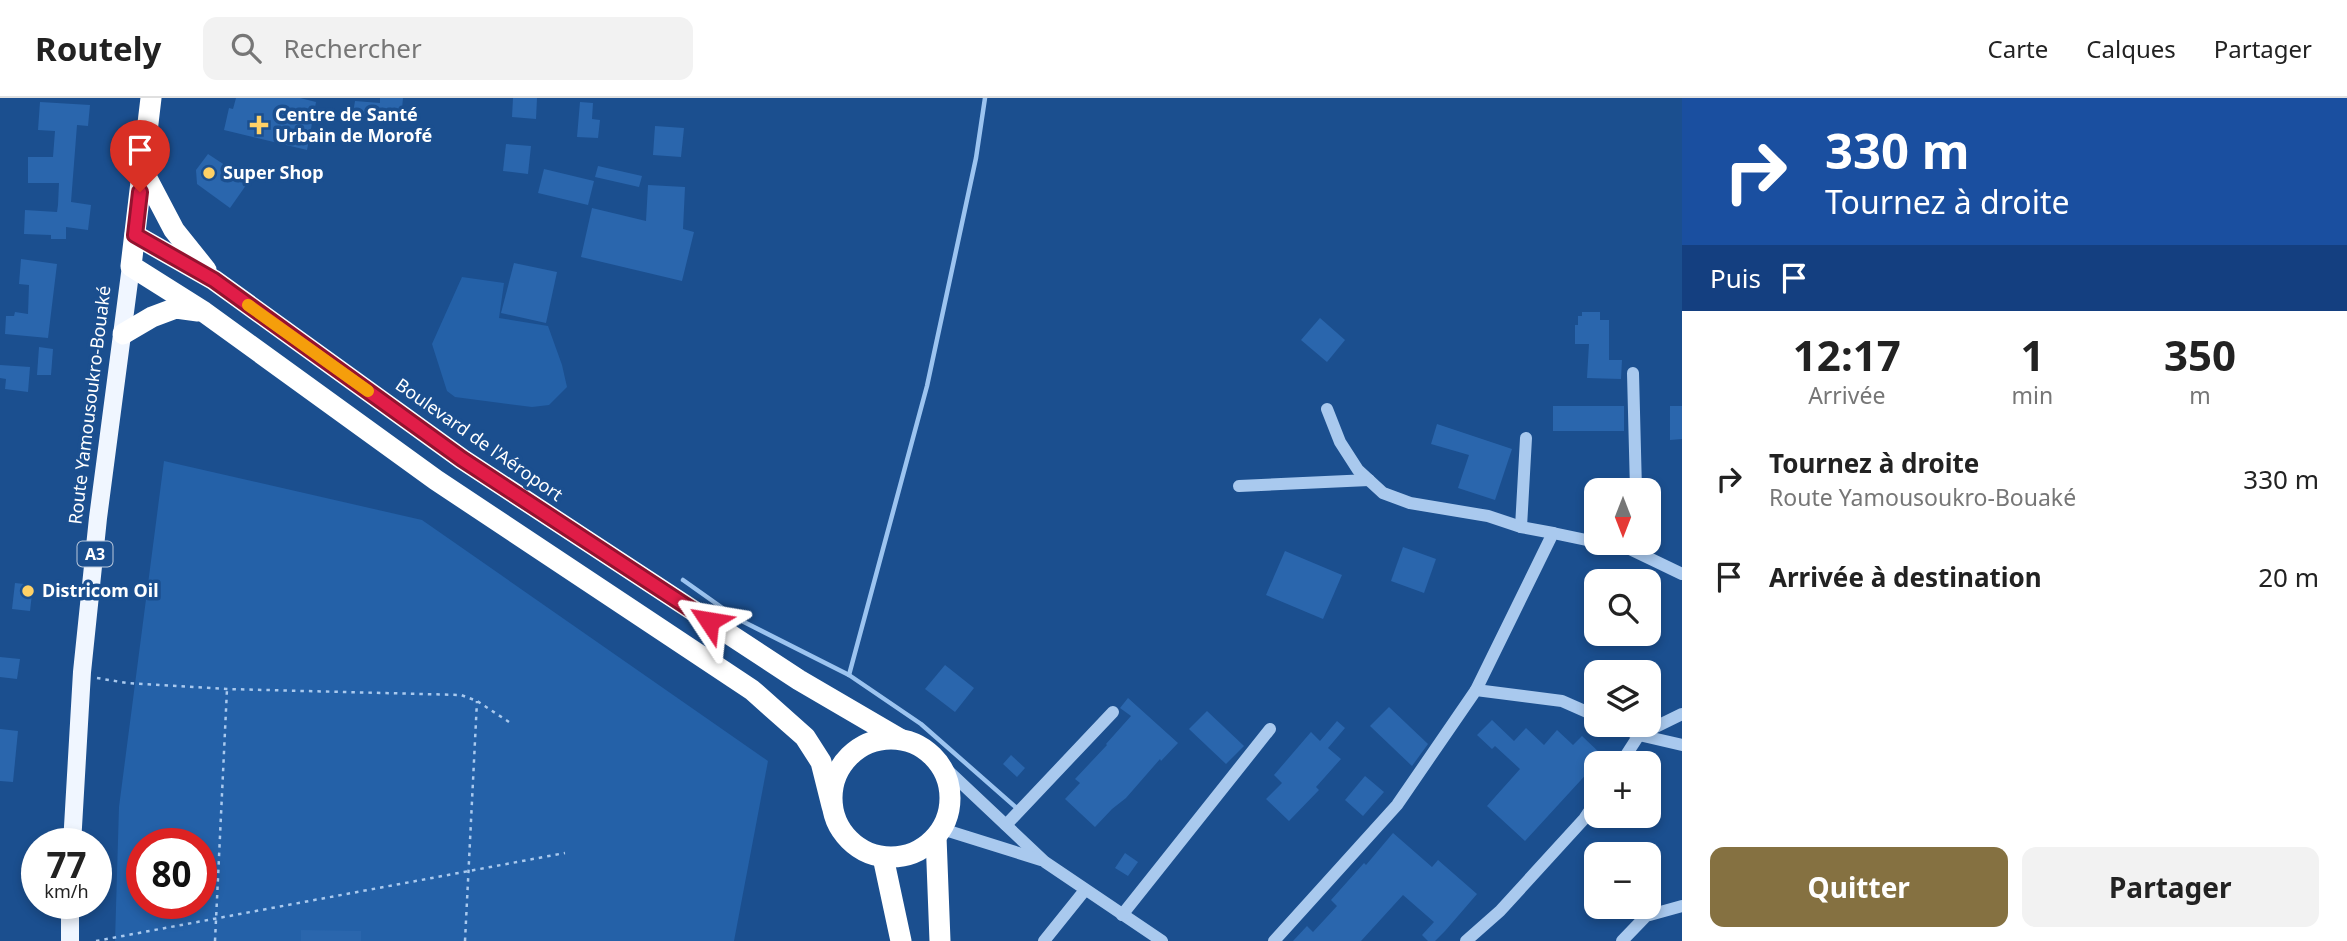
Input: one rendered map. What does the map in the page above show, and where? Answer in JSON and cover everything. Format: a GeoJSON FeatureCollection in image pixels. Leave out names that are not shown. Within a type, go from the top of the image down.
{"type":"FeatureCollection","features":[{"type":"Feature","properties":{"kind":"highway","name":"Route Yamousoukro-Bouaké"},"geometry":{"type":"LineString","coordinates":[[131,266],[150,98]]}},
{"type":"Feature","properties":{"kind":"highway"},"geometry":{"type":"LineString","coordinates":[[143,170],[174,230],[214,280]]}},
{"type":"Feature","properties":{"kind":"highway","name":"Boulevard de l'Aéroport"},"geometry":{"type":"LineString","coordinates":[[135,235],[214,280],[462,459],[799,680],[900,739]]}},
{"type":"Feature","properties":{"kind":"highway"},"geometry":{"type":"LineString","coordinates":[[131,266],[204,312],[436,480],[752,690],[805,737],[821,762],[832,806],[837,824],[849,840],[865,851],[883,857],[903,856],[921,850],[947,821],[951,801],[949,782],[941,764],[930,752],[916,743],[900,739],[882,739],[864,744],[849,755],[835,778],[832,806]]}},
{"type":"Feature","properties":{"kind":"highway"},"geometry":{"type":"LineString","coordinates":[[123,334],[152,317],[176,308],[204,312]]}},
{"type":"Feature","properties":{"kind":"highway"},"geometry":{"type":"LineString","coordinates":[[939,833],[940,941]]}},
{"type":"Feature","properties":{"kind":"highway"},"geometry":{"type":"LineString","coordinates":[[883,857],[901,941]]}},
{"type":"Feature","properties":{"kind":"main road","name":"Route Yamousoukro-Bouaké"},"geometry":{"type":"LineString","coordinates":[[73,828],[82,672],[98,518],[131,266]]}},
{"type":"Feature","properties":{"kind":"main road"},"geometry":{"type":"LineString","coordinates":[[70,941],[71,919]]}},
{"type":"Feature","properties":{"kind":"street"},"geometry":{"type":"LineString","coordinates":[[1633,373],[1636,478]]}},
{"type":"Feature","properties":{"kind":"street"},"geometry":{"type":"LineString","coordinates":[[1327,409],[1340,442],[1357,470],[1383,493],[1410,503],[1488,516],[1521,527],[1584,539]]}},
{"type":"Feature","properties":{"kind":"street"},"geometry":{"type":"LineString","coordinates":[[1521,527],[1526,438]]}},
{"type":"Feature","properties":{"kind":"street"},"geometry":{"type":"LineString","coordinates":[[1239,486],[1369,480]]}},
{"type":"Feature","properties":{"kind":"street"},"geometry":{"type":"LineString","coordinates":[[1274,941],[1397,805],[1476,690],[1553,533]]}},
{"type":"Feature","properties":{"kind":"street"},"geometry":{"type":"LineString","coordinates":[[1647,555],[1682,574]]}},
{"type":"Feature","properties":{"kind":"street"},"geometry":{"type":"LineString","coordinates":[[1476,690],[1562,701],[1584,711]]}},
{"type":"Feature","properties":{"kind":"street"},"geometry":{"type":"LineString","coordinates":[[1006,825],[1112,712]]}},
{"type":"Feature","properties":{"kind":"street"},"geometry":{"type":"LineString","coordinates":[[1661,724],[1682,713]]}},
{"type":"Feature","properties":{"kind":"street"},"geometry":{"type":"LineString","coordinates":[[1122,915],[1270,729]]}},
{"type":"Feature","properties":{"kind":"street"},"geometry":{"type":"LineString","coordinates":[[1648,737],[1682,745]]}},
{"type":"Feature","properties":{"kind":"street"},"geometry":{"type":"LineString","coordinates":[[941,764],[1045,862],[1162,941]]}},
{"type":"Feature","properties":{"kind":"street"},"geometry":{"type":"LineString","coordinates":[[1466,941],[1509,901],[1584,819]]}},
{"type":"Feature","properties":{"kind":"street"},"geometry":{"type":"LineString","coordinates":[[939,833],[1045,862]]}},
{"type":"Feature","properties":{"kind":"street"},"geometry":{"type":"LineString","coordinates":[[1044,941],[1085,890]]}},
{"type":"Feature","properties":{"kind":"street"},"geometry":{"type":"LineString","coordinates":[[1622,941],[1646,916],[1682,906]]}},
{"type":"Feature","properties":{"kind":"path"},"geometry":{"type":"LineString","coordinates":[[82,672],[97,678],[127,683],[227,689],[461,695],[477,701],[509,722]]}},
{"type":"Feature","properties":{"kind":"path"},"geometry":{"type":"LineString","coordinates":[[217,880],[227,689]]}},
{"type":"Feature","properties":{"kind":"path"},"geometry":{"type":"LineString","coordinates":[[465,941],[477,701]]}},
{"type":"Feature","properties":{"kind":"path"},"geometry":{"type":"LineString","coordinates":[[217,918],[565,853]]}},
{"type":"Feature","properties":{"kind":"path"},"geometry":{"type":"LineString","coordinates":[[96,941],[210,919]]}},
{"type":"Feature","properties":{"kind":"path"},"geometry":{"type":"LineString","coordinates":[[215,919],[215,941]]}},
{"type":"Feature","properties":{"kind":"shaded area"},"geometry":{"type":"Polygon","coordinates":[[[462,277],[504,283],[499,318],[548,326],[567,387],[549,405],[532,407],[455,397],[447,391],[432,344],[462,277]]]}},
{"type":"Feature","properties":{"kind":"shaded area"},"geometry":{"type":"Polygon","coordinates":[[[164,461],[422,520],[768,761],[734,941],[115,941],[119,807],[164,461]]]}},
{"type":"Feature","properties":{"kind":"building","name":"Centre de Santé Urbain de Morofé"},"geometry":{"type":"Polygon","coordinates":[[[236,98],[300,98],[316,102],[307,150],[224,130],[229,108],[233,109],[236,98]]]}},
{"type":"Feature","properties":{"kind":"building"},"geometry":{"type":"Polygon","coordinates":[[[380,98],[403,98],[401,119],[353,113],[355,101],[380,103],[380,98]]]}},
{"type":"Feature","properties":{"kind":"building"},"geometry":{"type":"Polygon","coordinates":[[[513,98],[537,98],[536,119],[512,117],[513,98]]]}},
{"type":"Feature","properties":{"kind":"building"},"geometry":{"type":"Polygon","coordinates":[[[40,102],[90,105],[88,126],[77,125],[71,202],[91,205],[88,230],[66,227],[66,239],[51,239],[51,235],[24,234],[25,210],[57,212],[58,205],[59,183],[28,183],[28,157],[53,157],[55,131],[38,130],[40,102]]]}},
{"type":"Feature","properties":{"kind":"building"},"geometry":{"type":"Polygon","coordinates":[[[580,102],[593,103],[592,119],[600,120],[598,138],[577,137],[580,102]]]}},
{"type":"Feature","properties":{"kind":"building"},"geometry":{"type":"Polygon","coordinates":[[[655,126],[684,128],[681,157],[653,155],[655,126]]]}},
{"type":"Feature","properties":{"kind":"building"},"geometry":{"type":"Polygon","coordinates":[[[506,144],[531,146],[528,174],[503,171],[506,144]]]}},
{"type":"Feature","properties":{"kind":"building"},"geometry":{"type":"Polygon","coordinates":[[[208,154],[249,181],[230,208],[197,184],[196,170],[208,154]]]}},
{"type":"Feature","properties":{"kind":"building"},"geometry":{"type":"Polygon","coordinates":[[[598,166],[642,176],[639,187],[595,177],[598,166]]]}},
{"type":"Feature","properties":{"kind":"building"},"geometry":{"type":"Polygon","coordinates":[[[544,169],[594,181],[588,205],[538,193],[544,169]]]}},
{"type":"Feature","properties":{"kind":"building"},"geometry":{"type":"Polygon","coordinates":[[[648,185],[685,187],[683,229],[694,232],[682,281],[581,257],[592,208],[646,221],[648,185]]]}},
{"type":"Feature","properties":{"kind":"building"},"geometry":{"type":"Polygon","coordinates":[[[21,259],[57,264],[48,338],[5,334],[6,316],[14,316],[15,312],[28,314],[29,285],[19,284],[21,259]]]}},
{"type":"Feature","properties":{"kind":"building"},"geometry":{"type":"Polygon","coordinates":[[[514,263],[557,272],[546,323],[501,313],[514,263]]]}},
{"type":"Feature","properties":{"kind":"building"},"geometry":{"type":"Polygon","coordinates":[[[1582,312],[1600,312],[1600,320],[1609,320],[1609,360],[1622,360],[1621,379],[1587,378],[1589,344],[1575,344],[1575,325],[1578,325],[1578,316],[1582,316],[1582,312]]]}},
{"type":"Feature","properties":{"kind":"building"},"geometry":{"type":"Polygon","coordinates":[[[1320,318],[1345,340],[1327,362],[1301,340],[1320,318]]]}},
{"type":"Feature","properties":{"kind":"building"},"geometry":{"type":"Polygon","coordinates":[[[39,347],[53,349],[51,375],[37,375],[39,347]]]}},
{"type":"Feature","properties":{"kind":"building"},"geometry":{"type":"Polygon","coordinates":[[[0,365],[30,367],[28,392],[5,389],[6,379],[0,378],[0,365]]]}},
{"type":"Feature","properties":{"kind":"building"},"geometry":{"type":"Polygon","coordinates":[[[1553,406],[1624,406],[1624,431],[1553,431],[1553,406]]]}},
{"type":"Feature","properties":{"kind":"building"},"geometry":{"type":"Polygon","coordinates":[[[1670,406],[1682,406],[1682,439],[1670,440],[1670,406]]]}},
{"type":"Feature","properties":{"kind":"building"},"geometry":{"type":"Polygon","coordinates":[[[1437,424],[1512,449],[1495,500],[1458,488],[1469,455],[1431,444],[1437,424]]]}},
{"type":"Feature","properties":{"kind":"building"},"geometry":{"type":"Polygon","coordinates":[[[1403,547],[1436,559],[1424,593],[1391,581],[1403,547]]]}},
{"type":"Feature","properties":{"kind":"building"},"geometry":{"type":"Polygon","coordinates":[[[1285,551],[1342,575],[1323,619],[1266,595],[1285,551]]]}},
{"type":"Feature","properties":{"kind":"building"},"geometry":{"type":"Polygon","coordinates":[[[15,583],[33,585],[30,611],[12,609],[15,583]]]}},
{"type":"Feature","properties":{"kind":"building"},"geometry":{"type":"Polygon","coordinates":[[[0,657],[20,659],[17,679],[0,677],[0,657]]]}},
{"type":"Feature","properties":{"kind":"building"},"geometry":{"type":"Polygon","coordinates":[[[945,665],[974,688],[955,712],[925,689],[945,665]]]}},
{"type":"Feature","properties":{"kind":"building"},"geometry":{"type":"Polygon","coordinates":[[[1128,698],[1178,743],[1095,827],[1065,799],[1080,783],[1075,779],[1131,716],[1120,708],[1128,698]]]}},
{"type":"Feature","properties":{"kind":"building"},"geometry":{"type":"Polygon","coordinates":[[[1389,707],[1428,744],[1412,766],[1370,726],[1389,707]]]}},
{"type":"Feature","properties":{"kind":"building"},"geometry":{"type":"Polygon","coordinates":[[[1207,711],[1244,746],[1226,764],[1189,729],[1207,711]]]}},
{"type":"Feature","properties":{"kind":"building"},"geometry":{"type":"Polygon","coordinates":[[[1492,720],[1514,741],[1526,728],[1544,745],[1557,730],[1573,745],[1582,736],[1598,751],[1584,751],[1584,777],[1525,841],[1487,806],[1520,769],[1495,746],[1492,749],[1477,735],[1492,720]]]}},
{"type":"Feature","properties":{"kind":"building"},"geometry":{"type":"Polygon","coordinates":[[[1337,721],[1345,728],[1328,748],[1341,759],[1316,787],[1319,790],[1289,821],[1266,799],[1282,783],[1274,775],[1311,732],[1320,741],[1337,721]]]}},
{"type":"Feature","properties":{"kind":"building"},"geometry":{"type":"Polygon","coordinates":[[[0,729],[18,731],[13,782],[0,781],[0,729]]]}},
{"type":"Feature","properties":{"kind":"building"},"geometry":{"type":"Polygon","coordinates":[[[1011,755],[1025,768],[1017,777],[1003,764],[1011,755]]]}},
{"type":"Feature","properties":{"kind":"building"},"geometry":{"type":"Polygon","coordinates":[[[1365,776],[1384,792],[1363,816],[1345,800],[1365,776]]]}},
{"type":"Feature","properties":{"kind":"building"},"geometry":{"type":"Polygon","coordinates":[[[1393,833],[1432,867],[1438,860],[1477,894],[1445,931],[1435,941],[1428,941],[1422,935],[1434,922],[1403,895],[1361,941],[1293,941],[1307,926],[1313,932],[1337,906],[1331,900],[1393,833]]]}},
{"type":"Feature","properties":{"kind":"building"},"geometry":{"type":"Polygon","coordinates":[[[1125,853],[1138,862],[1128,876],[1115,868],[1125,853]]]}},
{"type":"Feature","properties":{"kind":"building"},"geometry":{"type":"Polygon","coordinates":[[[301,930],[361,931],[361,941],[301,941],[301,930]]]}},
{"type":"Feature","properties":{"kind":"waterway"},"geometry":{"type":"LineString","coordinates":[[849,675],[927,386],[976,158],[985,98]]}},
{"type":"Feature","properties":{"kind":"waterway"},"geometry":{"type":"LineString","coordinates":[[683,580],[738,619],[849,675],[921,724],[1019,810]]}},
{"type":"Feature","properties":{"kind":"slow traffic"},"geometry":{"type":"LineString","coordinates":[[248,305],[368,391]]}},
{"type":"Feature","properties":{"kind":"place","name":"Centre de Santé Urbain de Morofé"},"geometry":{"type":"Point","coordinates":[259,125]}},
{"type":"Feature","properties":{"kind":"place","name":"Super Shop"},"geometry":{"type":"Point","coordinates":[209,173]}},
{"type":"Feature","properties":{"kind":"place","name":"Districom Oil"},"geometry":{"type":"Point","coordinates":[28,591]}},
{"type":"Feature","properties":{"kind":"route"},"geometry":{"type":"LineString","coordinates":[[140,192],[135,235],[214,280],[462,459],[709,621]]}}]}
